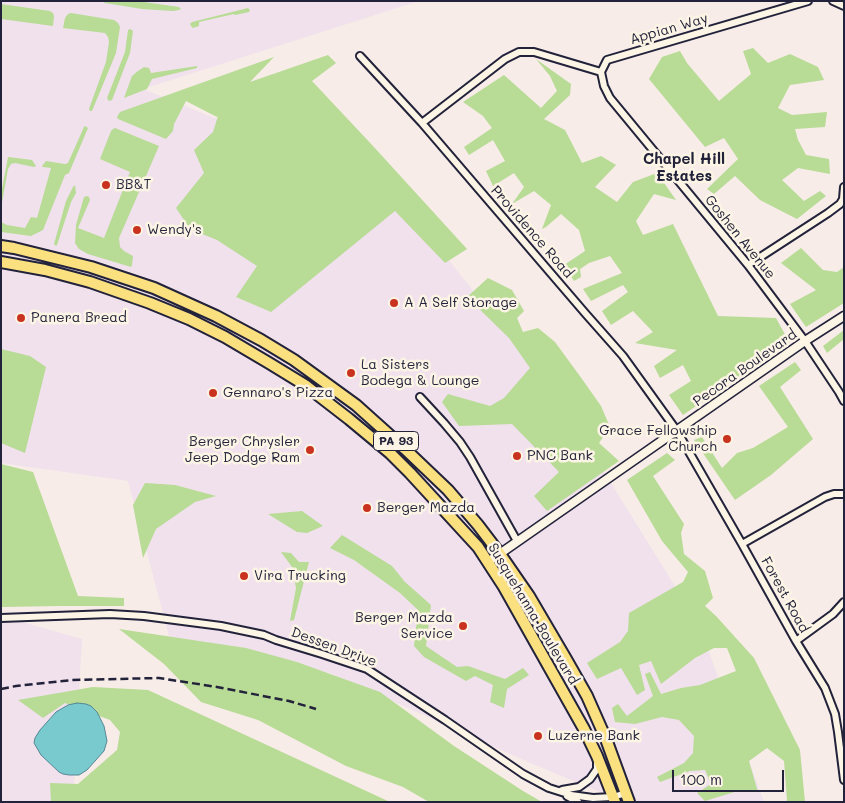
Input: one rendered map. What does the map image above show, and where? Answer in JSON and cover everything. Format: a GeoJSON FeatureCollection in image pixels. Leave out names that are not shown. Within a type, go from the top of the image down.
{"type":"FeatureCollection","features":[{"type":"Feature","properties":{"kind":"highway","name":"Susquehanna Boulevard"},"geometry":{"type":"LineString","coordinates":[[1,246],[90,266],[154,288],[216,316],[269,345],[294,360],[356,405],[448,490],[500,554],[529,596],[587,696],[628,797]]}},
{"type":"Feature","properties":{"kind":"highway","name":"Susquehanna Boulevard"},"geometry":{"type":"LineString","coordinates":[[1,262],[45,270],[90,282],[189,319],[269,362],[304,385],[390,453],[478,547],[488,562],[584,729],[614,799]]}},
{"type":"Feature","properties":{"kind":"street","name":"Appian Way"},"geometry":{"type":"LineString","coordinates":[[601,72],[607,60],[808,1]]}},
{"type":"Feature","properties":{"kind":"street"},"geometry":{"type":"LineString","coordinates":[[833,1],[844,6]]}},
{"type":"Feature","properties":{"kind":"street"},"geometry":{"type":"LineString","coordinates":[[422,123],[505,59],[520,52],[534,52],[601,72]]}},
{"type":"Feature","properties":{"kind":"street","name":"Providence Road"},"geometry":{"type":"LineString","coordinates":[[360,56],[422,123],[623,356],[677,431]]}},
{"type":"Feature","properties":{"kind":"street","name":"Goshen Avenue"},"geometry":{"type":"LineString","coordinates":[[601,72],[604,86],[610,98],[748,265],[805,342],[844,401]]}},
{"type":"Feature","properties":{"kind":"street"},"geometry":{"type":"LineString","coordinates":[[748,265],[840,204],[843,199],[844,187]]}},
{"type":"Feature","properties":{"kind":"street","name":"Pecora Boulevard"},"geometry":{"type":"LineString","coordinates":[[488,562],[844,316]]}},
{"type":"Feature","properties":{"kind":"street"},"geometry":{"type":"LineString","coordinates":[[420,397],[460,442],[518,541]]}},
{"type":"Feature","properties":{"kind":"street","name":"Forest Road"},"geometry":{"type":"LineString","coordinates":[[677,431],[796,641],[825,688],[835,714],[844,780]]}},
{"type":"Feature","properties":{"kind":"street"},"geometry":{"type":"LineString","coordinates":[[742,544],[825,497],[834,494],[844,494]]}},
{"type":"Feature","properties":{"kind":"street"},"geometry":{"type":"LineString","coordinates":[[796,641],[833,614],[844,602]]}},
{"type":"Feature","properties":{"kind":"street","name":"Dessen Drive"},"geometry":{"type":"LineString","coordinates":[[1,618],[110,614],[144,616],[221,626],[264,635],[367,670],[445,720],[523,774],[549,788],[571,795],[593,798],[614,799],[628,797]]}},
{"type":"Feature","properties":{"kind":"street"},"geometry":{"type":"LineString","coordinates":[[557,791],[579,787],[590,779],[596,769],[597,756]]}},
{"type":"Feature","properties":{"kind":"street"},"geometry":{"type":"LineString","coordinates":[[557,791],[578,802]]}},
{"type":"Feature","properties":{"kind":"shaded area"},"geometry":{"type":"Polygon","coordinates":[[[1,1],[419,1],[143,89],[394,191],[559,399],[699,625],[764,802],[624,802],[528,762],[330,673],[172,647],[128,481],[1,463],[1,1]]]}},
{"type":"Feature","properties":{"kind":"shaded area"},"geometry":{"type":"Polygon","coordinates":[[[1,616],[82,639],[73,802],[1,802],[1,616]]]}},
{"type":"Feature","properties":{"kind":"green space"},"geometry":{"type":"Polygon","coordinates":[[[102,1],[137,1],[179,7],[181,9],[173,11],[142,9],[102,1]]]}},
{"type":"Feature","properties":{"kind":"green space"},"geometry":{"type":"Polygon","coordinates":[[[1,4],[50,11],[54,16],[53,26],[1,19],[1,4]]]}},
{"type":"Feature","properties":{"kind":"green space"},"geometry":{"type":"Polygon","coordinates":[[[248,8],[249,12],[199,22],[199,26],[193,28],[190,24],[192,22],[248,8]]]}},
{"type":"Feature","properties":{"kind":"green space"},"geometry":{"type":"Polygon","coordinates":[[[71,13],[114,20],[120,27],[116,53],[92,111],[89,109],[106,62],[108,37],[105,33],[63,28],[65,18],[71,13]]]}},
{"type":"Feature","properties":{"kind":"green space"},"geometry":{"type":"Polygon","coordinates":[[[128,30],[133,31],[130,53],[112,100],[109,101],[107,98],[125,52],[128,30]]]}},
{"type":"Feature","properties":{"kind":"green space"},"geometry":{"type":"Polygon","coordinates":[[[753,48],[768,63],[790,54],[818,67],[824,80],[790,85],[778,108],[792,115],[827,112],[825,127],[795,129],[798,140],[806,155],[829,159],[830,174],[798,168],[782,180],[804,201],[820,191],[826,196],[797,219],[760,200],[735,176],[714,194],[707,189],[738,159],[724,138],[705,147],[649,79],[662,57],[680,51],[687,63],[719,101],[751,74],[743,51],[753,48]]]}},
{"type":"Feature","properties":{"kind":"green space"},"geometry":{"type":"Polygon","coordinates":[[[328,55],[336,63],[312,81],[467,249],[445,263],[395,211],[271,312],[236,297],[257,266],[217,240],[190,229],[176,208],[204,173],[194,150],[213,132],[218,116],[186,101],[174,124],[173,131],[166,139],[117,117],[120,112],[274,57],[250,82],[328,55]]]}},
{"type":"Feature","properties":{"kind":"green space"},"geometry":{"type":"Polygon","coordinates":[[[536,59],[571,84],[570,95],[544,119],[565,130],[582,163],[601,156],[616,165],[595,187],[617,202],[633,182],[657,173],[676,200],[654,194],[636,221],[643,235],[673,224],[718,316],[776,318],[789,342],[683,415],[669,395],[691,381],[683,365],[660,378],[654,366],[677,350],[635,343],[653,332],[633,311],[611,325],[602,311],[628,292],[623,285],[591,301],[583,289],[622,273],[610,256],[589,263],[580,269],[581,277],[574,281],[564,265],[585,251],[579,230],[561,214],[542,229],[551,205],[534,191],[512,204],[524,187],[514,173],[493,186],[486,171],[505,161],[493,140],[469,155],[464,147],[492,128],[483,116],[463,102],[504,75],[541,108],[557,91],[550,76],[536,59]]]}},
{"type":"Feature","properties":{"kind":"green space"},"geometry":{"type":"Polygon","coordinates":[[[197,66],[197,68],[152,79],[147,89],[124,98],[132,76],[144,67],[149,68],[151,73],[197,66]]]}},
{"type":"Feature","properties":{"kind":"green space"},"geometry":{"type":"Polygon","coordinates":[[[85,126],[88,128],[69,173],[65,175],[43,230],[31,236],[1,232],[1,222],[25,228],[31,217],[37,218],[51,168],[42,166],[46,161],[68,163],[85,126]]]}},
{"type":"Feature","properties":{"kind":"green space"},"geometry":{"type":"Polygon","coordinates":[[[115,128],[159,146],[119,238],[120,247],[133,256],[131,267],[88,254],[79,249],[75,243],[76,225],[84,197],[89,197],[90,200],[78,228],[104,238],[130,172],[100,159],[111,131],[115,128]]]}},
{"type":"Feature","properties":{"kind":"green space"},"geometry":{"type":"Polygon","coordinates":[[[8,157],[32,160],[36,166],[11,164],[8,169],[1,208],[1,194],[8,157]]]}},
{"type":"Feature","properties":{"kind":"green space"},"geometry":{"type":"Polygon","coordinates":[[[75,185],[76,193],[71,202],[56,246],[54,244],[66,201],[75,185]]]}},
{"type":"Feature","properties":{"kind":"green space"},"geometry":{"type":"Polygon","coordinates":[[[801,248],[823,270],[837,272],[844,267],[844,303],[806,327],[790,304],[816,290],[781,263],[801,248]]]}},
{"type":"Feature","properties":{"kind":"green space"},"geometry":{"type":"Polygon","coordinates":[[[488,278],[512,290],[524,311],[517,318],[523,332],[538,328],[555,342],[582,379],[601,406],[610,427],[599,443],[619,461],[547,511],[534,496],[559,472],[512,424],[459,426],[442,402],[448,394],[490,406],[504,398],[530,368],[509,338],[467,297],[488,278]]]}},
{"type":"Feature","properties":{"kind":"green space"},"geometry":{"type":"Polygon","coordinates":[[[844,330],[844,339],[827,353],[823,346],[844,330]]]}},
{"type":"Feature","properties":{"kind":"green space"},"geometry":{"type":"Polygon","coordinates":[[[1,349],[30,356],[46,367],[25,453],[1,443],[1,349]]]}},
{"type":"Feature","properties":{"kind":"green space"},"geometry":{"type":"Polygon","coordinates":[[[795,362],[801,370],[780,387],[813,439],[771,475],[735,500],[694,440],[702,437],[722,468],[737,453],[753,448],[788,427],[759,386],[795,362]]]}},
{"type":"Feature","properties":{"kind":"green space"},"geometry":{"type":"Polygon","coordinates":[[[667,453],[675,460],[653,476],[684,524],[681,533],[684,554],[705,571],[713,598],[705,606],[754,658],[800,750],[805,802],[786,802],[784,761],[767,748],[749,761],[758,792],[741,790],[705,801],[697,793],[711,784],[705,770],[690,771],[660,782],[657,777],[684,763],[693,753],[694,736],[679,720],[662,717],[635,724],[615,722],[612,708],[618,704],[627,716],[653,696],[645,674],[650,672],[661,694],[700,685],[736,671],[727,648],[714,648],[695,658],[661,684],[651,661],[639,665],[645,690],[637,695],[621,668],[597,679],[587,663],[620,642],[628,631],[629,613],[683,582],[688,572],[662,541],[627,480],[667,453]]]}},
{"type":"Feature","properties":{"kind":"green space"},"geometry":{"type":"Polygon","coordinates":[[[1,464],[33,472],[78,596],[124,598],[124,606],[1,607],[1,464]]]}},
{"type":"Feature","properties":{"kind":"green space"},"geometry":{"type":"Polygon","coordinates":[[[145,483],[175,485],[216,496],[195,502],[156,529],[143,558],[133,505],[145,483]]]}},
{"type":"Feature","properties":{"kind":"green space"},"geometry":{"type":"Polygon","coordinates":[[[302,511],[323,526],[307,533],[297,532],[268,514],[302,511]]]}},
{"type":"Feature","properties":{"kind":"green space"},"geometry":{"type":"Polygon","coordinates":[[[342,535],[392,566],[405,582],[431,605],[426,646],[457,667],[468,666],[505,679],[523,668],[529,675],[507,689],[504,708],[490,702],[493,685],[475,676],[466,681],[424,657],[414,646],[418,610],[400,593],[354,560],[330,548],[342,535]]]}},
{"type":"Feature","properties":{"kind":"green space"},"geometry":{"type":"Polygon","coordinates":[[[281,552],[291,553],[299,562],[309,562],[294,620],[290,621],[296,588],[292,567],[281,552]]]}},
{"type":"Feature","properties":{"kind":"green space"},"geometry":{"type":"Polygon","coordinates":[[[119,629],[246,648],[297,662],[380,692],[454,746],[542,802],[429,802],[403,787],[346,766],[258,720],[201,702],[164,664],[119,629]]]}},
{"type":"Feature","properties":{"kind":"green space"},"geometry":{"type":"Polygon","coordinates":[[[93,687],[148,690],[390,802],[51,802],[50,783],[78,784],[117,750],[120,732],[110,720],[65,703],[43,718],[18,700],[93,687]]]}},
{"type":"Feature","properties":{"kind":"water"},"geometry":{"type":"Polygon","coordinates":[[[77,703],[91,706],[97,712],[104,726],[107,741],[104,751],[87,770],[79,775],[69,775],[59,772],[41,755],[34,743],[40,730],[56,712],[68,705],[77,703]]]}},
{"type":"Feature","properties":{"kind":"railway"},"geometry":{"type":"LineString","coordinates":[[1,689],[72,680],[159,678],[289,701],[316,709]]}},
{"type":"Feature","properties":{"kind":"place","name":"BB&T"},"geometry":{"type":"Point","coordinates":[106,185]}},
{"type":"Feature","properties":{"kind":"place","name":"Wendy's"},"geometry":{"type":"Point","coordinates":[137,230]}},
{"type":"Feature","properties":{"kind":"place","name":"A A Self Storage"},"geometry":{"type":"Point","coordinates":[394,303]}},
{"type":"Feature","properties":{"kind":"place","name":"Panera Bread"},"geometry":{"type":"Point","coordinates":[21,318]}},
{"type":"Feature","properties":{"kind":"place","name":"La Sisters Bodega & Lounge"},"geometry":{"type":"Point","coordinates":[351,373]}},
{"type":"Feature","properties":{"kind":"place","name":"Gennaro's Pizza"},"geometry":{"type":"Point","coordinates":[213,393]}},
{"type":"Feature","properties":{"kind":"place","name":"Grace Fellowship Church"},"geometry":{"type":"Point","coordinates":[727,439]}},
{"type":"Feature","properties":{"kind":"place","name":"Berger Chrysler Jeep Dodge Ram"},"geometry":{"type":"Point","coordinates":[310,450]}},
{"type":"Feature","properties":{"kind":"place","name":"PNC Bank"},"geometry":{"type":"Point","coordinates":[517,456]}},
{"type":"Feature","properties":{"kind":"place","name":"Berger Mazda"},"geometry":{"type":"Point","coordinates":[367,508]}},
{"type":"Feature","properties":{"kind":"place","name":"Vira Trucking"},"geometry":{"type":"Point","coordinates":[244,576]}},
{"type":"Feature","properties":{"kind":"place","name":"Berger Mazda Service"},"geometry":{"type":"Point","coordinates":[463,626]}},
{"type":"Feature","properties":{"kind":"place","name":"Luzerne Bank"},"geometry":{"type":"Point","coordinates":[538,736]}},
{"type":"Feature","properties":{"kind":"district","name":"Chapel Hill Estates"},"geometry":{"type":"Point","coordinates":[684,168]}}]}
